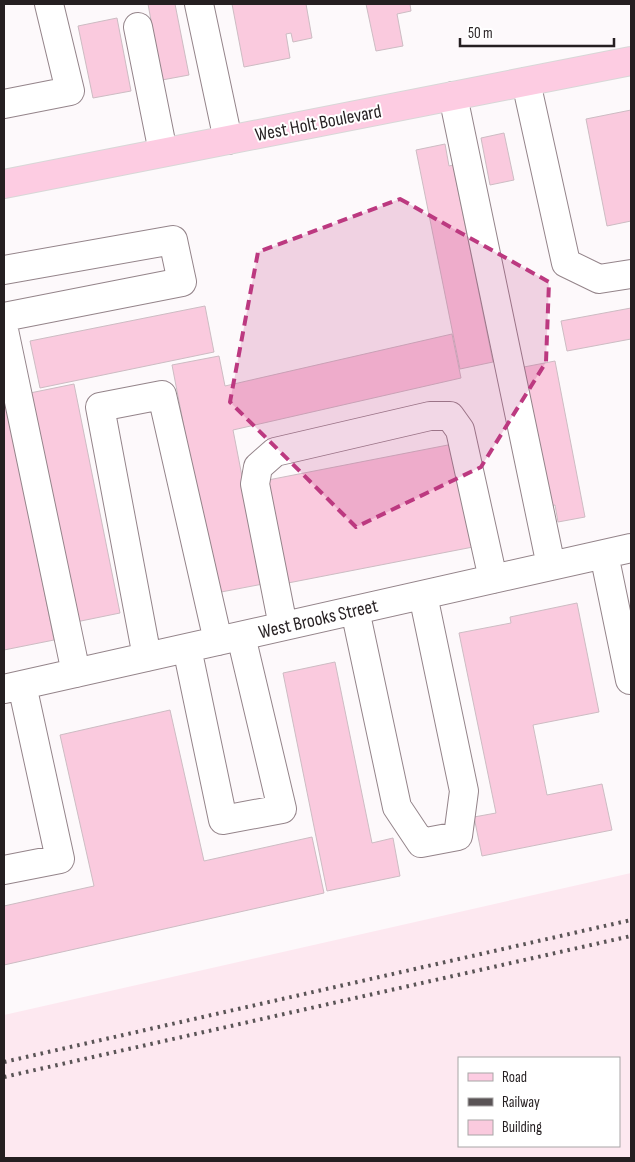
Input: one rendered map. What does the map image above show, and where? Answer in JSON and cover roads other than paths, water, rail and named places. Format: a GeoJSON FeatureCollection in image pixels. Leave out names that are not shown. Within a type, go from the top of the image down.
{"type":"FeatureCollection","features":[{"type":"Feature","properties":{"kind":"main road","name":"West Holt Boulevard"},"geometry":{"type":"LineString","coordinates":[[4,184],[631,61]]}},
{"type":"Feature","properties":{"kind":"street"},"geometry":{"type":"LineString","coordinates":[[4,104],[70,91],[49,4]]}},
{"type":"Feature","properties":{"kind":"street"},"geometry":{"type":"LineString","coordinates":[[199,4],[228,140]]}},
{"type":"Feature","properties":{"kind":"street"},"geometry":{"type":"LineString","coordinates":[[138,27],[163,152]]}},
{"type":"Feature","properties":{"kind":"street"},"geometry":{"type":"LineString","coordinates":[[526,82],[566,263],[599,279],[631,274]]}},
{"type":"Feature","properties":{"kind":"street"},"geometry":{"type":"LineString","coordinates":[[453,96],[551,566]]}},
{"type":"Feature","properties":{"kind":"street"},"geometry":{"type":"LineString","coordinates":[[4,270],[173,240],[182,282],[4,318]]}},
{"type":"Feature","properties":{"kind":"street"},"geometry":{"type":"LineString","coordinates":[[4,330],[76,673]]}},
{"type":"Feature","properties":{"kind":"street"},"geometry":{"type":"LineString","coordinates":[[147,657],[100,408],[162,395],[229,638],[282,809],[223,820],[187,648]]}},
{"type":"Feature","properties":{"kind":"street"},"geometry":{"type":"LineString","coordinates":[[283,626],[256,484],[258,467],[275,452],[430,416],[450,416],[460,430],[494,579]]}},
{"type":"Feature","properties":{"kind":"street","name":"West Brooks Street"},"geometry":{"type":"LineString","coordinates":[[13,687],[631,548]]}},
{"type":"Feature","properties":{"kind":"street"},"geometry":{"type":"LineString","coordinates":[[604,554],[630,680]]}},
{"type":"Feature","properties":{"kind":"street"},"geometry":{"type":"LineString","coordinates":[[355,610],[397,807],[421,843],[458,836],[464,791],[423,595]]}},
{"type":"Feature","properties":{"kind":"street"},"geometry":{"type":"LineString","coordinates":[[4,870],[60,859],[13,687]]}},
{"type":"Feature","properties":{"kind":"railway"},"geometry":{"type":"LineString","coordinates":[[4,1062],[631,920]]}},
{"type":"Feature","properties":{"kind":"railway"},"geometry":{"type":"LineString","coordinates":[[4,1077],[631,936]]}}]}
